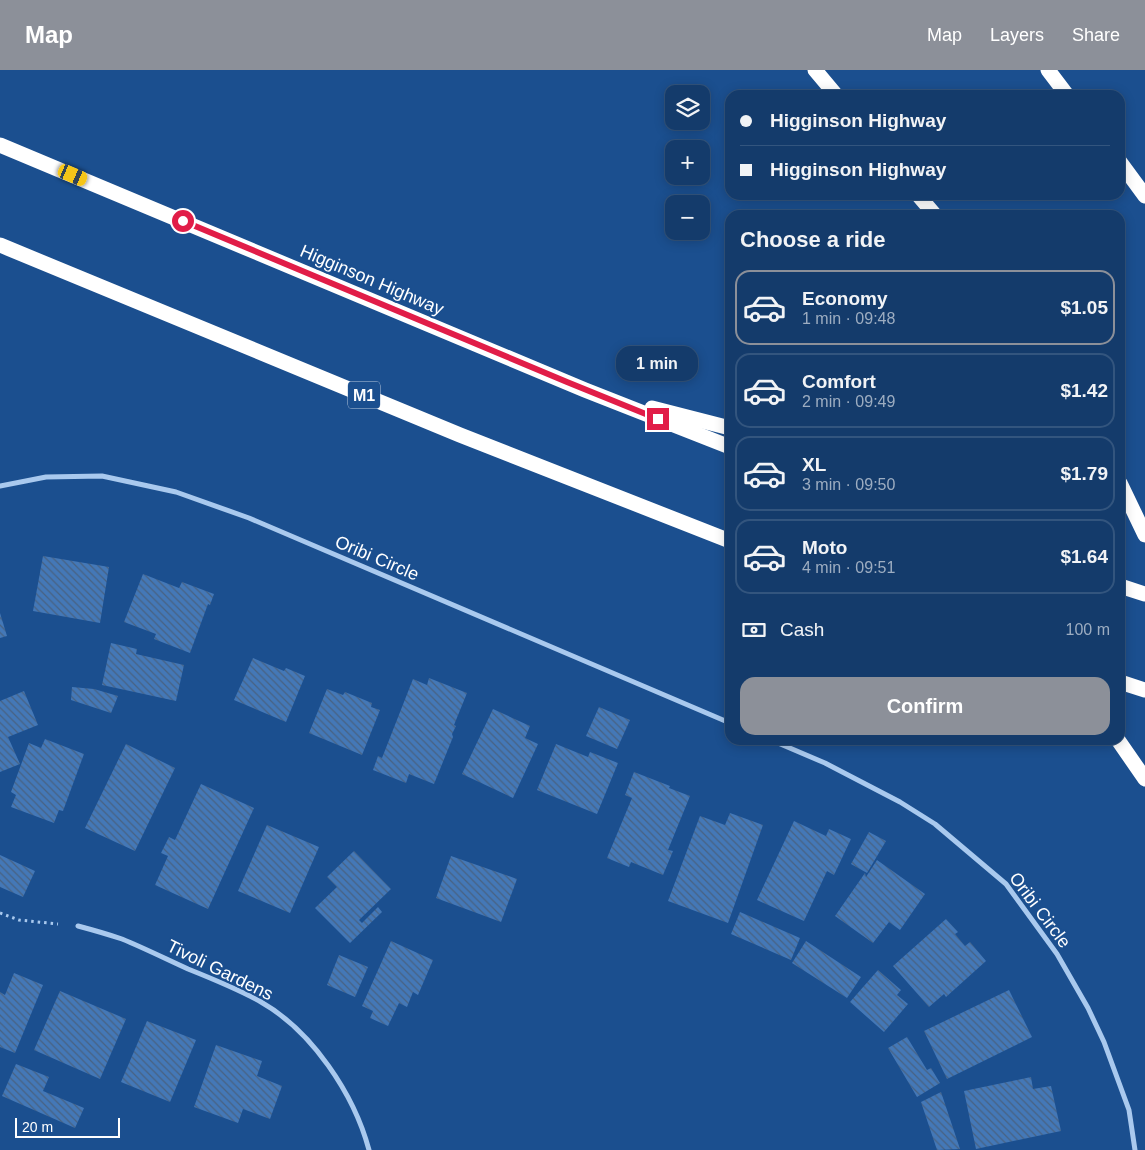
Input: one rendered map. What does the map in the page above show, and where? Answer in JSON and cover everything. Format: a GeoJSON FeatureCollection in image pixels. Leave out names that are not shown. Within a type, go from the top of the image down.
{"type":"FeatureCollection","features":[{"type":"Feature","properties":{"kind":"highway"},"geometry":{"type":"LineString","coordinates":[[815,70],[832,90]]}},
{"type":"Feature","properties":{"kind":"highway"},"geometry":{"type":"LineString","coordinates":[[1048,70],[1063,90]]}},
{"type":"Feature","properties":{"kind":"highway","name":"Higginson Highway"},"geometry":{"type":"LineString","coordinates":[[0,144],[585,390],[725,445]]}},
{"type":"Feature","properties":{"kind":"highway"},"geometry":{"type":"LineString","coordinates":[[1125,169],[1145,196]]}},
{"type":"Feature","properties":{"kind":"highway"},"geometry":{"type":"LineString","coordinates":[[922,200],[931,210]]}},
{"type":"Feature","properties":{"kind":"highway","name":"M1"},"geometry":{"type":"LineString","coordinates":[[0,244],[460,435],[725,538]]}},
{"type":"Feature","properties":{"kind":"highway"},"geometry":{"type":"LineString","coordinates":[[585,390],[725,427]]}},
{"type":"Feature","properties":{"kind":"highway"},"geometry":{"type":"LineString","coordinates":[[1125,493],[1145,535]]}},
{"type":"Feature","properties":{"kind":"highway"},"geometry":{"type":"LineString","coordinates":[[1125,588],[1145,594]]}},
{"type":"Feature","properties":{"kind":"highway"},"geometry":{"type":"LineString","coordinates":[[1125,684],[1145,690]]}},
{"type":"Feature","properties":{"kind":"highway"},"geometry":{"type":"LineString","coordinates":[[1121,745],[1145,779]]}},
{"type":"Feature","properties":{"kind":"street","name":"Oribi Circle"},"geometry":{"type":"LineString","coordinates":[[0,486],[46,477],[102,476],[176,492],[249,518],[725,721]]}},
{"type":"Feature","properties":{"kind":"street","name":"Oribi Circle"},"geometry":{"type":"LineString","coordinates":[[783,745],[826,763],[900,802],[936,824],[1006,884],[1057,954],[1088,1008],[1104,1042],[1129,1110],[1134,1150]]}},
{"type":"Feature","properties":{"kind":"street","name":"Tivoli Gardens"},"geometry":{"type":"LineString","coordinates":[[78,926],[122,940],[240,991],[288,1021],[311,1043],[333,1073],[349,1100],[369,1150]]}},
{"type":"Feature","properties":{"kind":"path"},"geometry":{"type":"LineString","coordinates":[[0,913],[19,920],[78,926]]}},
{"type":"Feature","properties":{"kind":"building"},"geometry":{"type":"Polygon","coordinates":[[[43,556],[109,567],[100,623],[33,611],[43,556]]]}},
{"type":"Feature","properties":{"kind":"building"},"geometry":{"type":"Polygon","coordinates":[[[143,574],[179,588],[182,582],[214,594],[210,605],[208,604],[190,653],[154,639],[156,634],[124,622],[143,574]]]}},
{"type":"Feature","properties":{"kind":"building"},"geometry":{"type":"Polygon","coordinates":[[[0,613],[7,636],[0,638],[0,613]]]}},
{"type":"Feature","properties":{"kind":"building"},"geometry":{"type":"Polygon","coordinates":[[[111,643],[137,649],[136,654],[184,665],[176,701],[102,685],[111,643]]]}},
{"type":"Feature","properties":{"kind":"building"},"geometry":{"type":"Polygon","coordinates":[[[253,658],[284,671],[286,668],[305,676],[286,722],[234,700],[253,658]]]}},
{"type":"Feature","properties":{"kind":"building"},"geometry":{"type":"Polygon","coordinates":[[[429,678],[467,693],[454,725],[456,726],[452,734],[453,737],[434,784],[409,774],[406,783],[373,770],[378,756],[382,758],[413,679],[427,685],[429,678]]]}},
{"type":"Feature","properties":{"kind":"building"},"geometry":{"type":"Polygon","coordinates":[[[72,687],[94,689],[118,696],[111,713],[71,700],[72,687]]]}},
{"type":"Feature","properties":{"kind":"building"},"geometry":{"type":"Polygon","coordinates":[[[327,689],[343,695],[345,692],[372,703],[371,707],[380,710],[362,755],[309,733],[327,689]]]}},
{"type":"Feature","properties":{"kind":"building"},"geometry":{"type":"Polygon","coordinates":[[[24,691],[38,725],[8,737],[20,764],[0,772],[0,701],[24,691]]]}},
{"type":"Feature","properties":{"kind":"building"},"geometry":{"type":"Polygon","coordinates":[[[599,707],[630,720],[617,749],[586,736],[599,707]]]}},
{"type":"Feature","properties":{"kind":"building"},"geometry":{"type":"Polygon","coordinates":[[[493,709],[530,726],[525,738],[538,744],[513,798],[462,774],[493,709]]]}},
{"type":"Feature","properties":{"kind":"building"},"geometry":{"type":"Polygon","coordinates":[[[45,739],[84,754],[63,811],[59,810],[54,823],[11,807],[16,795],[11,792],[29,743],[41,748],[45,739]]]}},
{"type":"Feature","properties":{"kind":"building"},"geometry":{"type":"Polygon","coordinates":[[[126,744],[175,768],[135,851],[85,828],[126,744]]]}},
{"type":"Feature","properties":{"kind":"building"},"geometry":{"type":"Polygon","coordinates":[[[556,744],[588,757],[590,752],[618,763],[597,814],[537,790],[556,744]]]}},
{"type":"Feature","properties":{"kind":"building"},"geometry":{"type":"Polygon","coordinates":[[[634,772],[690,796],[668,850],[673,851],[663,875],[631,862],[629,867],[607,858],[632,798],[625,795],[634,772]]]}},
{"type":"Feature","properties":{"kind":"building"},"geometry":{"type":"Polygon","coordinates":[[[201,784],[254,808],[208,909],[155,885],[168,856],[161,853],[169,837],[175,840],[201,784]]]}},
{"type":"Feature","properties":{"kind":"building"},"geometry":{"type":"Polygon","coordinates":[[[730,813],[763,825],[728,923],[668,901],[700,816],[725,825],[730,813]]]}},
{"type":"Feature","properties":{"kind":"building"},"geometry":{"type":"Polygon","coordinates":[[[794,821],[826,836],[829,829],[851,839],[834,875],[827,871],[804,921],[757,900],[794,821]]]}},
{"type":"Feature","properties":{"kind":"building"},"geometry":{"type":"Polygon","coordinates":[[[267,825],[319,847],[290,913],[238,891],[267,825]]]}},
{"type":"Feature","properties":{"kind":"building"},"geometry":{"type":"Polygon","coordinates":[[[869,832],[886,841],[867,873],[851,864],[869,832]]]}},
{"type":"Feature","properties":{"kind":"building"},"geometry":{"type":"Polygon","coordinates":[[[354,851],[391,889],[359,920],[362,923],[378,907],[382,912],[350,943],[315,908],[337,887],[327,877],[354,851]]]}},
{"type":"Feature","properties":{"kind":"building"},"geometry":{"type":"Polygon","coordinates":[[[0,855],[35,871],[23,897],[0,887],[0,855]]]}},
{"type":"Feature","properties":{"kind":"building"},"geometry":{"type":"Polygon","coordinates":[[[451,856],[517,879],[501,922],[436,898],[451,856]]]}},
{"type":"Feature","properties":{"kind":"building"},"geometry":{"type":"Polygon","coordinates":[[[877,860],[925,894],[900,930],[889,922],[873,943],[835,916],[865,873],[866,877],[877,860]]]}},
{"type":"Feature","properties":{"kind":"building"},"geometry":{"type":"Polygon","coordinates":[[[740,912],[800,938],[791,960],[731,934],[740,912]]]}},
{"type":"Feature","properties":{"kind":"building"},"geometry":{"type":"Polygon","coordinates":[[[946,919],[958,932],[955,934],[965,946],[970,942],[986,961],[946,997],[944,994],[929,1007],[893,966],[946,919]]]}},
{"type":"Feature","properties":{"kind":"building"},"geometry":{"type":"Polygon","coordinates":[[[391,941],[433,960],[418,995],[413,992],[407,1007],[399,1003],[388,1026],[370,1018],[373,1011],[362,1006],[391,941]]]}},
{"type":"Feature","properties":{"kind":"building"},"geometry":{"type":"Polygon","coordinates":[[[806,941],[861,977],[847,998],[792,963],[806,941]]]}},
{"type":"Feature","properties":{"kind":"building"},"geometry":{"type":"Polygon","coordinates":[[[339,955],[368,967],[355,997],[327,985],[339,955]]]}},
{"type":"Feature","properties":{"kind":"building"},"geometry":{"type":"Polygon","coordinates":[[[878,970],[901,990],[897,995],[908,1004],[884,1032],[850,1002],[878,970]]]}},
{"type":"Feature","properties":{"kind":"building"},"geometry":{"type":"Polygon","coordinates":[[[14,973],[43,985],[15,1053],[0,1047],[0,992],[5,995],[14,973]]]}},
{"type":"Feature","properties":{"kind":"building"},"geometry":{"type":"Polygon","coordinates":[[[1009,990],[1032,1037],[947,1079],[924,1031],[1009,990]]]}},
{"type":"Feature","properties":{"kind":"building"},"geometry":{"type":"Polygon","coordinates":[[[60,991],[126,1019],[100,1079],[34,1050],[60,991]]]}},
{"type":"Feature","properties":{"kind":"building"},"geometry":{"type":"Polygon","coordinates":[[[147,1021],[196,1040],[170,1102],[121,1082],[147,1021]]]}},
{"type":"Feature","properties":{"kind":"building"},"geometry":{"type":"Polygon","coordinates":[[[907,1037],[927,1070],[931,1068],[940,1083],[917,1097],[888,1048],[907,1037]]]}},
{"type":"Feature","properties":{"kind":"building"},"geometry":{"type":"Polygon","coordinates":[[[216,1045],[262,1061],[257,1076],[282,1086],[270,1119],[243,1109],[238,1123],[194,1107],[216,1045]]]}},
{"type":"Feature","properties":{"kind":"building"},"geometry":{"type":"Polygon","coordinates":[[[16,1064],[49,1077],[43,1091],[84,1108],[75,1128],[2,1096],[16,1064]]]}},
{"type":"Feature","properties":{"kind":"building"},"geometry":{"type":"Polygon","coordinates":[[[1031,1077],[1033,1089],[1051,1086],[1061,1131],[976,1149],[964,1091],[1031,1077]]]}},
{"type":"Feature","properties":{"kind":"building"},"geometry":{"type":"Polygon","coordinates":[[[941,1092],[960,1149],[937,1150],[921,1102],[941,1092]]]}},
{"type":"Feature","properties":{"kind":"route"},"geometry":{"type":"LineString","coordinates":[[183,221],[658,419]]}}]}
